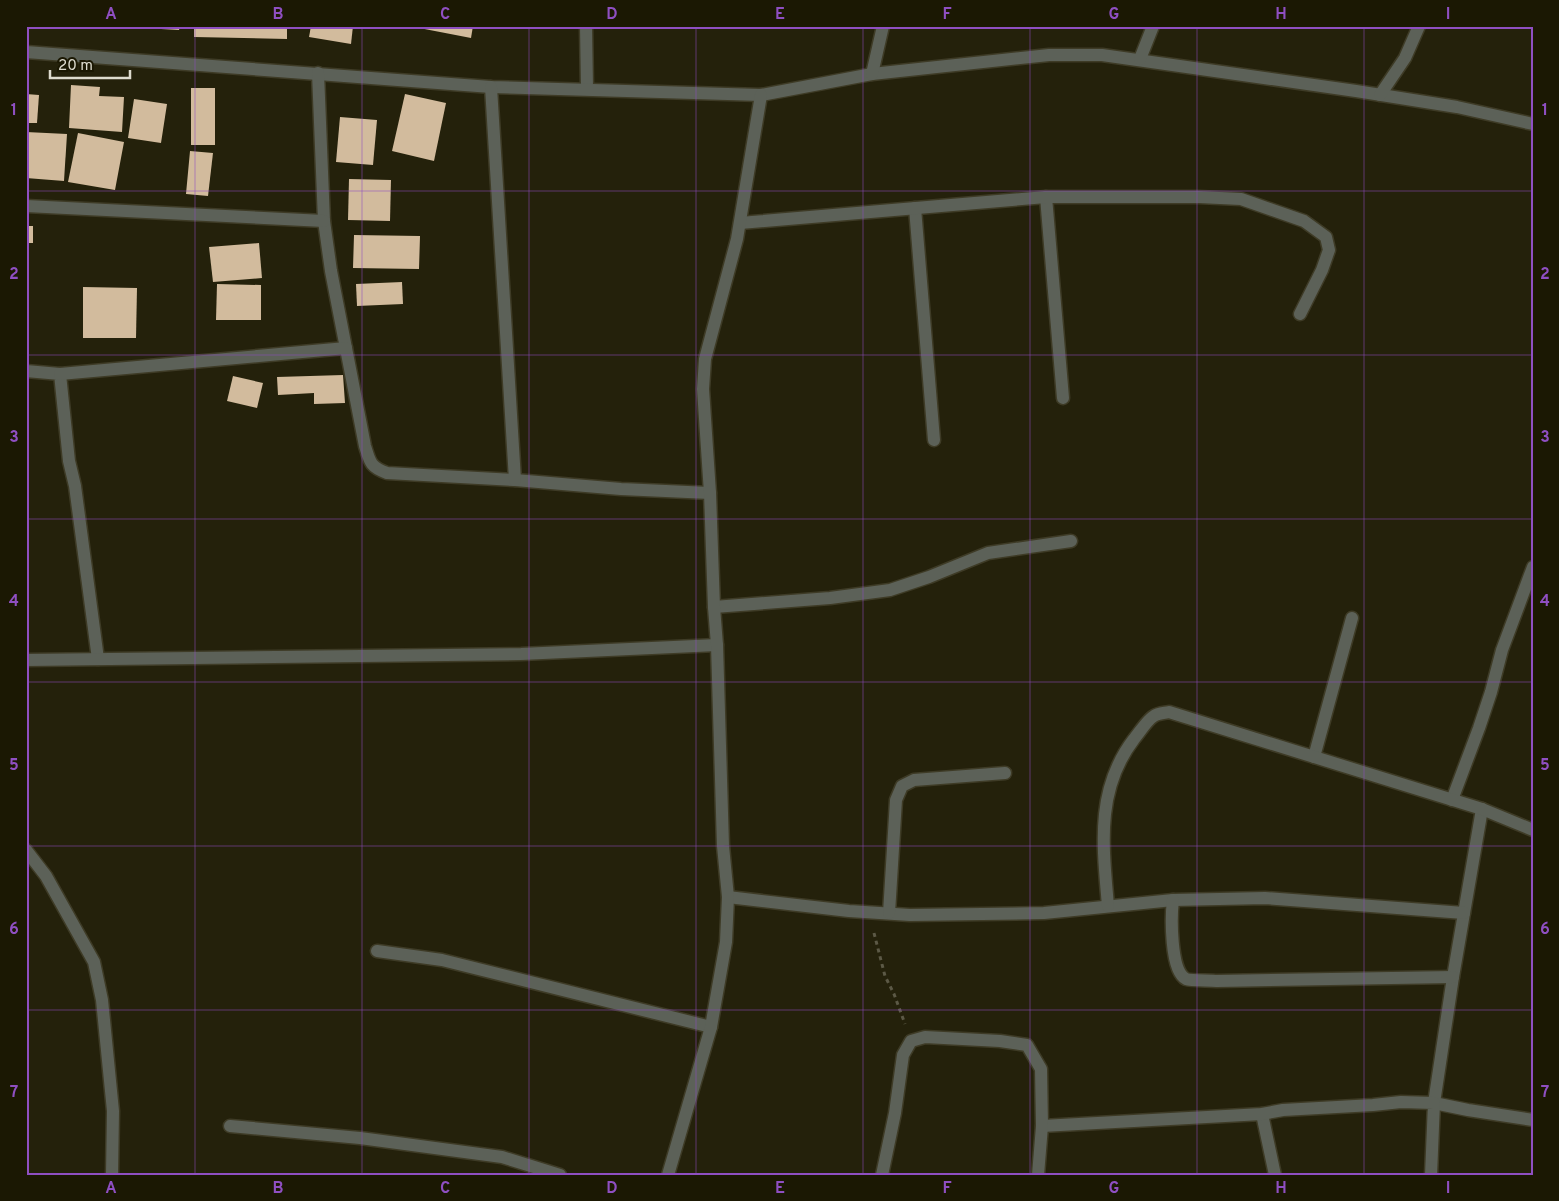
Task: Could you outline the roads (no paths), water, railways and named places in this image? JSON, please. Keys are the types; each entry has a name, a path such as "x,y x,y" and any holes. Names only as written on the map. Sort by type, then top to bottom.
{"street":[{"path":"586,26 587,88"},
{"path":"872,74 883,26"},
{"path":"1140,60 1153,26"},
{"path":"1380,95 1405,58 1419,26"},
{"path":"26,52 492,87 587,88 761,95 872,74 1049,55 1102,54 1458,107 1533,124"},
{"path":"318,73 324,221 331,270 370,464 377,470 387,473 516,480 621,489 710,493"},
{"path":"492,87 516,480"},
{"path":"668,1175 711,1027 726,942 728,897 723,846 717,645 703,389 705,359 737,239 761,95"},
{"path":"740,223 1046,197 1198,197 1241,199 1304,221 1326,237 1329,250 1322,270 1300,314"},
{"path":"1046,197 1063,398"},
{"path":"26,206 324,221"},
{"path":"915,208 934,440"},
{"path":"26,372 60,374 346,348"},
{"path":"60,374 69,460 75,486 98,659"},
{"path":"714,607 830,598 890,590 929,577 988,553 1072,541"},
{"path":"1452,800 1491,692 1502,650 1533,567"},
{"path":"1314,757 1352,618"},
{"path":"26,660 521,654 717,645"},
{"path":"1108,906 1103,845 1104,821 1109,791 1124,753 1154,716 1169,712 1482,809 1533,830"},
{"path":"889,913 896,800 902,786 914,780 1005,772"},
{"path":"1431,1175 1434,1103 1453,977 1482,809"},
{"path":"26,850 46,876 94,962 102,1000 113,1111 112,1175"},
{"path":"728,897 849,911 910,915 1044,913 1173,900 1265,898 1464,913"},
{"path":"1173,900 1171,920 1173,941 1179,972 1187,979 1218,981 1453,977"},
{"path":"378,951 442,960 711,1027"},
{"path":"882,1175 895,1113 903,1055 911,1041 925,1037 1000,1041 1027,1045 1041,1069 1042,1126 1038,1175"},
{"path":"1042,1126 1262,1114 1283,1110 1401,1102 1434,1103 1533,1120"},
{"path":"1262,1114 1275,1175"},
{"path":"230,1126 360,1138 502,1157 560,1175"}]}
